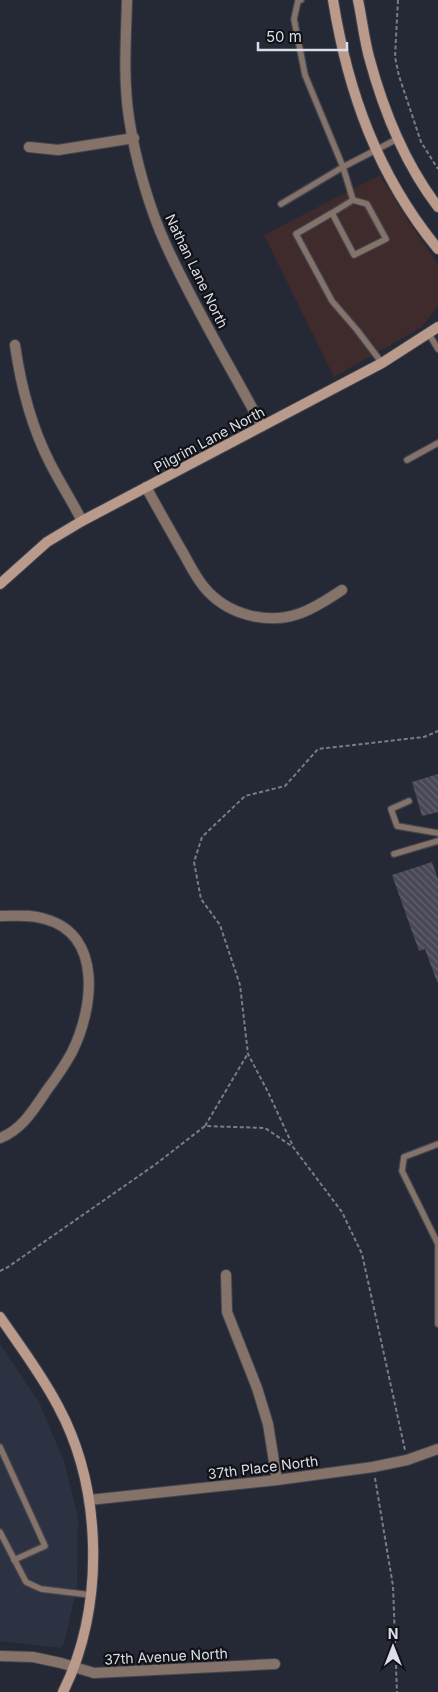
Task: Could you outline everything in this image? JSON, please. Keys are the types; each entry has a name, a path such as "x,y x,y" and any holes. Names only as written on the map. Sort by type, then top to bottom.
{"street":[{"name":"Nathan Lane North","path":"127,0 126,80 129,118 138,162 150,204 165,244 262,426"},
{"path":"333,0 340,41 359,110 376,150 401,197 425,234 438,249"},
{"path":"358,0 369,56 390,120 413,166 438,207"},
{"path":"29,148 65,149 134,138"},
{"name":"Pilgrim Lane North","path":"0,584 47,542 82,521 382,363 435,328"},
{"path":"15,346 26,405 37,435 82,521"},
{"path":"146,487 193,572 205,588 220,602 238,612 257,618 297,615 315,607 342,590"},
{"path":"0,916 30,916 46,919 60,925 73,934 88,962 89,978 87,1003 81,1028 72,1052 59,1074 20,1127 0,1138"},
{"path":"226,1275 227,1312 257,1388 265,1415 277,1480"},
{"path":"0,1318 59,1407 74,1442 89,1500 94,1554 91,1595 86,1624 63,1692"},
{"name":"37th Place North","path":"89,1500 277,1480 373,1467 407,1460 438,1449"},
{"name":"37th Avenue North","path":"0,1656 33,1657 94,1673 275,1664"}],"lane":[{"path":"299,0 294,19 305,74 343,167 353,200"},
{"path":"280,204 343,167 399,138"},
{"path":"332,213 354,255 386,239 367,204 353,200 296,234 332,301 382,363"},
{"path":"435,328 438,349"},
{"path":"408,460 438,442"},
{"path":"409,801 391,809 397,826 438,833"},
{"path":"394,854 438,841"},
{"path":"438,1144 404,1156 402,1171 438,1244 438,1324"},
{"path":"0,1447 45,1546 14,1560"},
{"path":"0,1532 26,1582 41,1589 91,1595"}],"path":[{"path":"398,0 395,57 399,76 421,142 438,169"},
{"path":"407,1460 362,1254 342,1212 293,1147 248,1054 240,985 220,925 201,899 194,862 202,837 245,796 285,786 318,749 424,737 438,731"},
{"path":"0,1271 156,1164 205,1126 248,1054"},
{"path":"205,1126 265,1128 293,1147"},
{"path":"373,1467 393,1586 397,1692"}],"shaded area":[{"path":"380,175 438,264 438,306 422,327 334,377 264,235"},
{"path":"0,1344 39,1402 64,1461 78,1517 77,1586 64,1644 60,1648 0,1641"}],"building":[{"path":"438,774 438,812 422,816 412,782"},
{"path":"432,862 438,879 438,982 425,949 419,951 392,875"}]}
